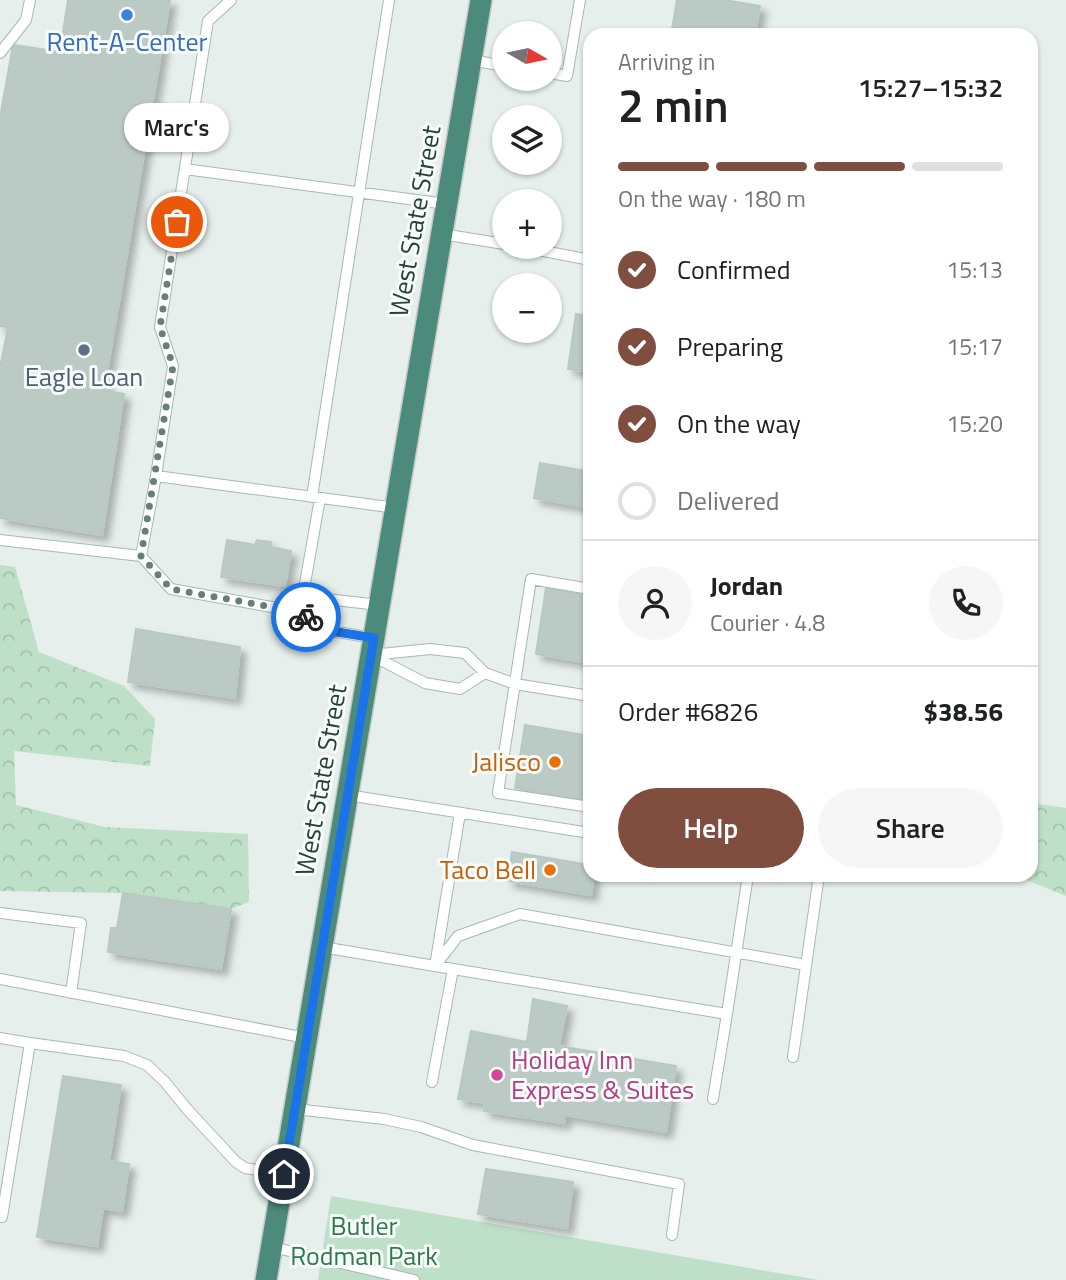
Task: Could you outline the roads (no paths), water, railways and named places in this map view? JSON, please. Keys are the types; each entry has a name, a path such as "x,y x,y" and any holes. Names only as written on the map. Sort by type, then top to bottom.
{"highway":[{"name":"West State Street","path":"266,1280 481,0"}],"lane":[{"path":"0,53 26,20 30,0"},
{"path":"141,556 173,366 160,327 208,22 232,0"},
{"path":"300,612 389,0"},
{"path":"562,75 567,76 580,0"},
{"path":"471,60 492,64"},
{"path":"185,169 446,204"},
{"path":"441,234 492,242"},
{"path":"562,255 583,259"},
{"path":"156,476 396,508"},
{"path":"0,540 141,556 171,589 300,612 319,629 372,647 425,683 460,689 485,673"},
{"path":"583,588 531,579 498,793 583,806"},
{"path":"300,612 326,599 379,605"},
{"path":"372,647 464,653 485,673 515,684 583,695"},
{"path":"347,795 583,832"},
{"path":"435,965 460,813"},
{"path":"713,1099 747,882"},
{"path":"793,1057 817,882"},
{"path":"0,913 81,923 71,993"},
{"path":"435,965 458,936 520,914 806,964"},
{"path":"322,946 727,1014"},
{"path":"432,1082 453,969"},
{"path":"0,979 306,1038"},
{"path":"0,1038 124,1056 147,1065 236,1162 245,1168 284,1174"},
{"path":"2,1217 30,1043"},
{"path":"294,1109 384,1119 421,1127 473,1145 679,1184 672,1235"},
{"path":"271,1247 414,1280"}],"place":[{"name":"Rent-A-Center","path":"127,15"},
{"name":"Marc's","path":"177,222"},
{"name":"Eagle Loan","path":"84,350"},
{"name":"Jalisco","path":"555,762"},
{"name":"Taco Bell","path":"550,870"},
{"name":"Holiday Inn Express & Suites","path":"497,1075"}],"park label":[{"name":"Butler Rodman Park","path":"364,1241"}]}
